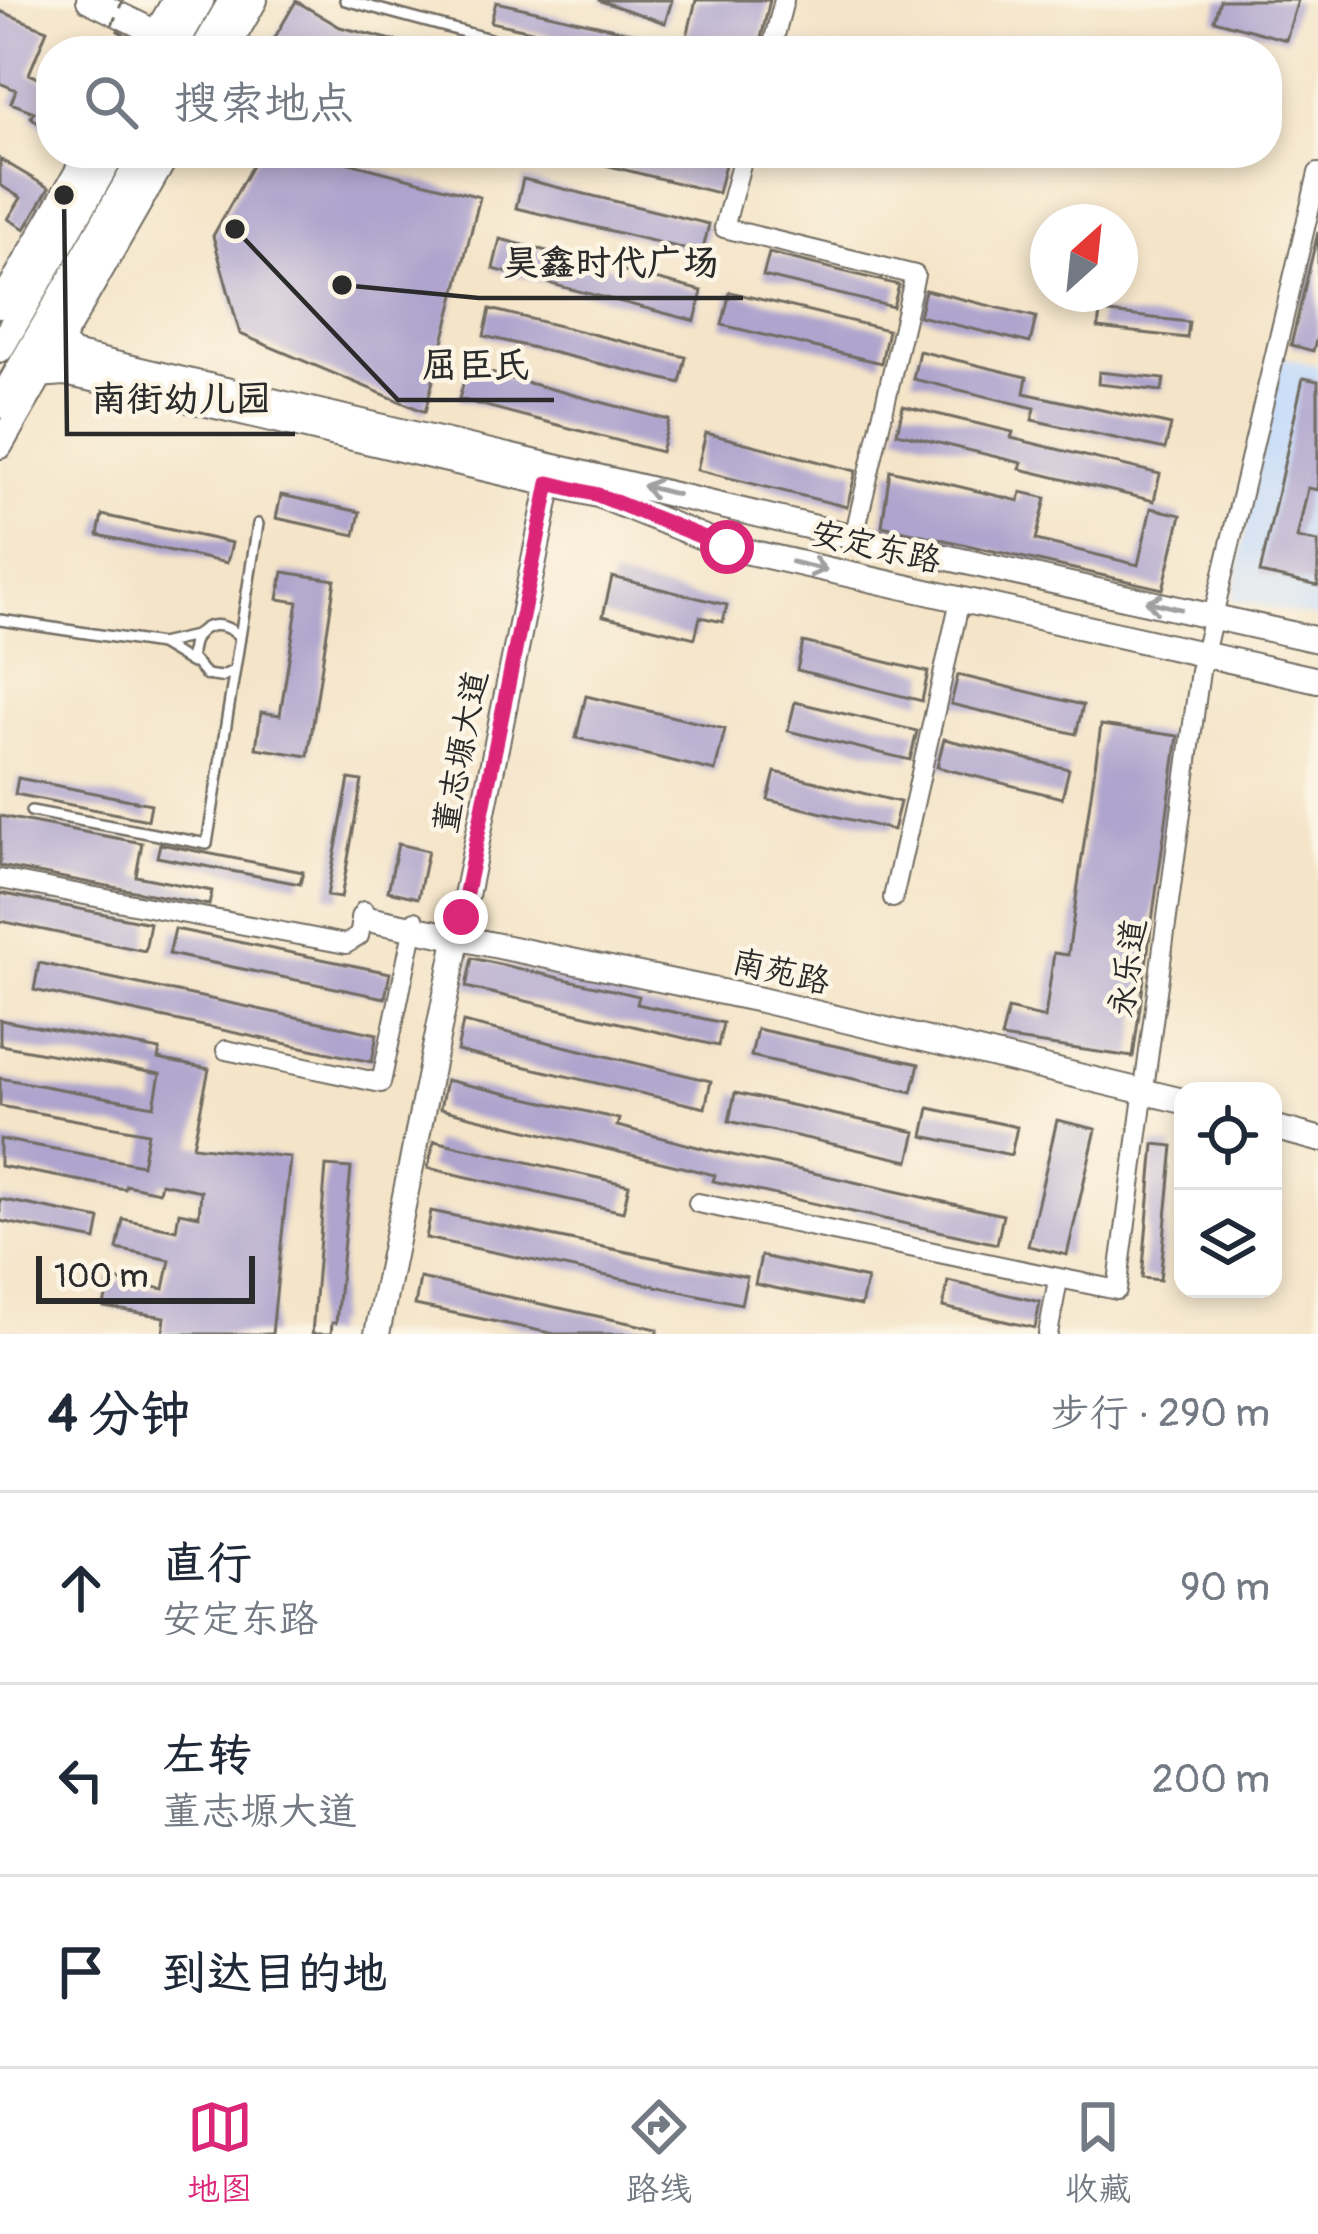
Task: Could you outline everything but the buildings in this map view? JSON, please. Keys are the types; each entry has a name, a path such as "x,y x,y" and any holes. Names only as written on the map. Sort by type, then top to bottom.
{"main road":[{"path":"181,36 200,0"},
{"path":"184,36 233,0"},
{"path":"187,36 255,0"},
{"path":"109,2 172,36"},
{"path":"109,2 130,36"},
{"path":"2,297 79,168"},
{"path":"0,348 103,168"},
{"path":"4,397 136,168"},
{"path":"0,446 159,168"},
{"path":"60,300 56,326 60,341"},
{"name":"安定东路","path":"60,341 72,353 555,475 727,547 1318,680"},
{"name":"安定东路","path":"41,374 64,373 1217,607 1318,640"},
{"path":"4,397 41,374"},
{"name":"董志塬大道","path":"381,1334 555,475"},
{"name":"南苑路","path":"363,914 1174,1096"},
{"path":"1282,1126 1318,1136"}],"street":[{"path":"775,36 784,0"},
{"path":"740,168 724,228 915,274 854,537"},
{"name":"永乐道","path":"1058,1280 1118,1290 1204,654 1318,173"},
{"path":"893,898 960,600"},
{"path":"0,879 346,944 359,936 363,914"},
{"path":"226,1050 380,1083 414,924"},
{"path":"698,1203 1058,1280 1048,1334"}],"lane":[{"path":"345,0 479,36"},
{"path":"32,811 207,844 258,524"},
{"path":"0,620 160,644 195,636"},
{"path":"194,665 190,650 195,636 206,626 221,624 240,637"},
{"path":"160,644 213,677 235,671"}],"path":[{"path":"109,2 111,27 158,36"}],"shaded area":[{"path":"1280,356 1318,366 1318,618 1232,600"}],"place":[{"name":"南街幼儿园","path":"64,195"},
{"name":"屈臣氏","path":"235,229"},
{"name":"昊鑫时代广场","path":"342,285"}],"route":[{"path":"461,917 549,483 598,495 727,547"}]}
